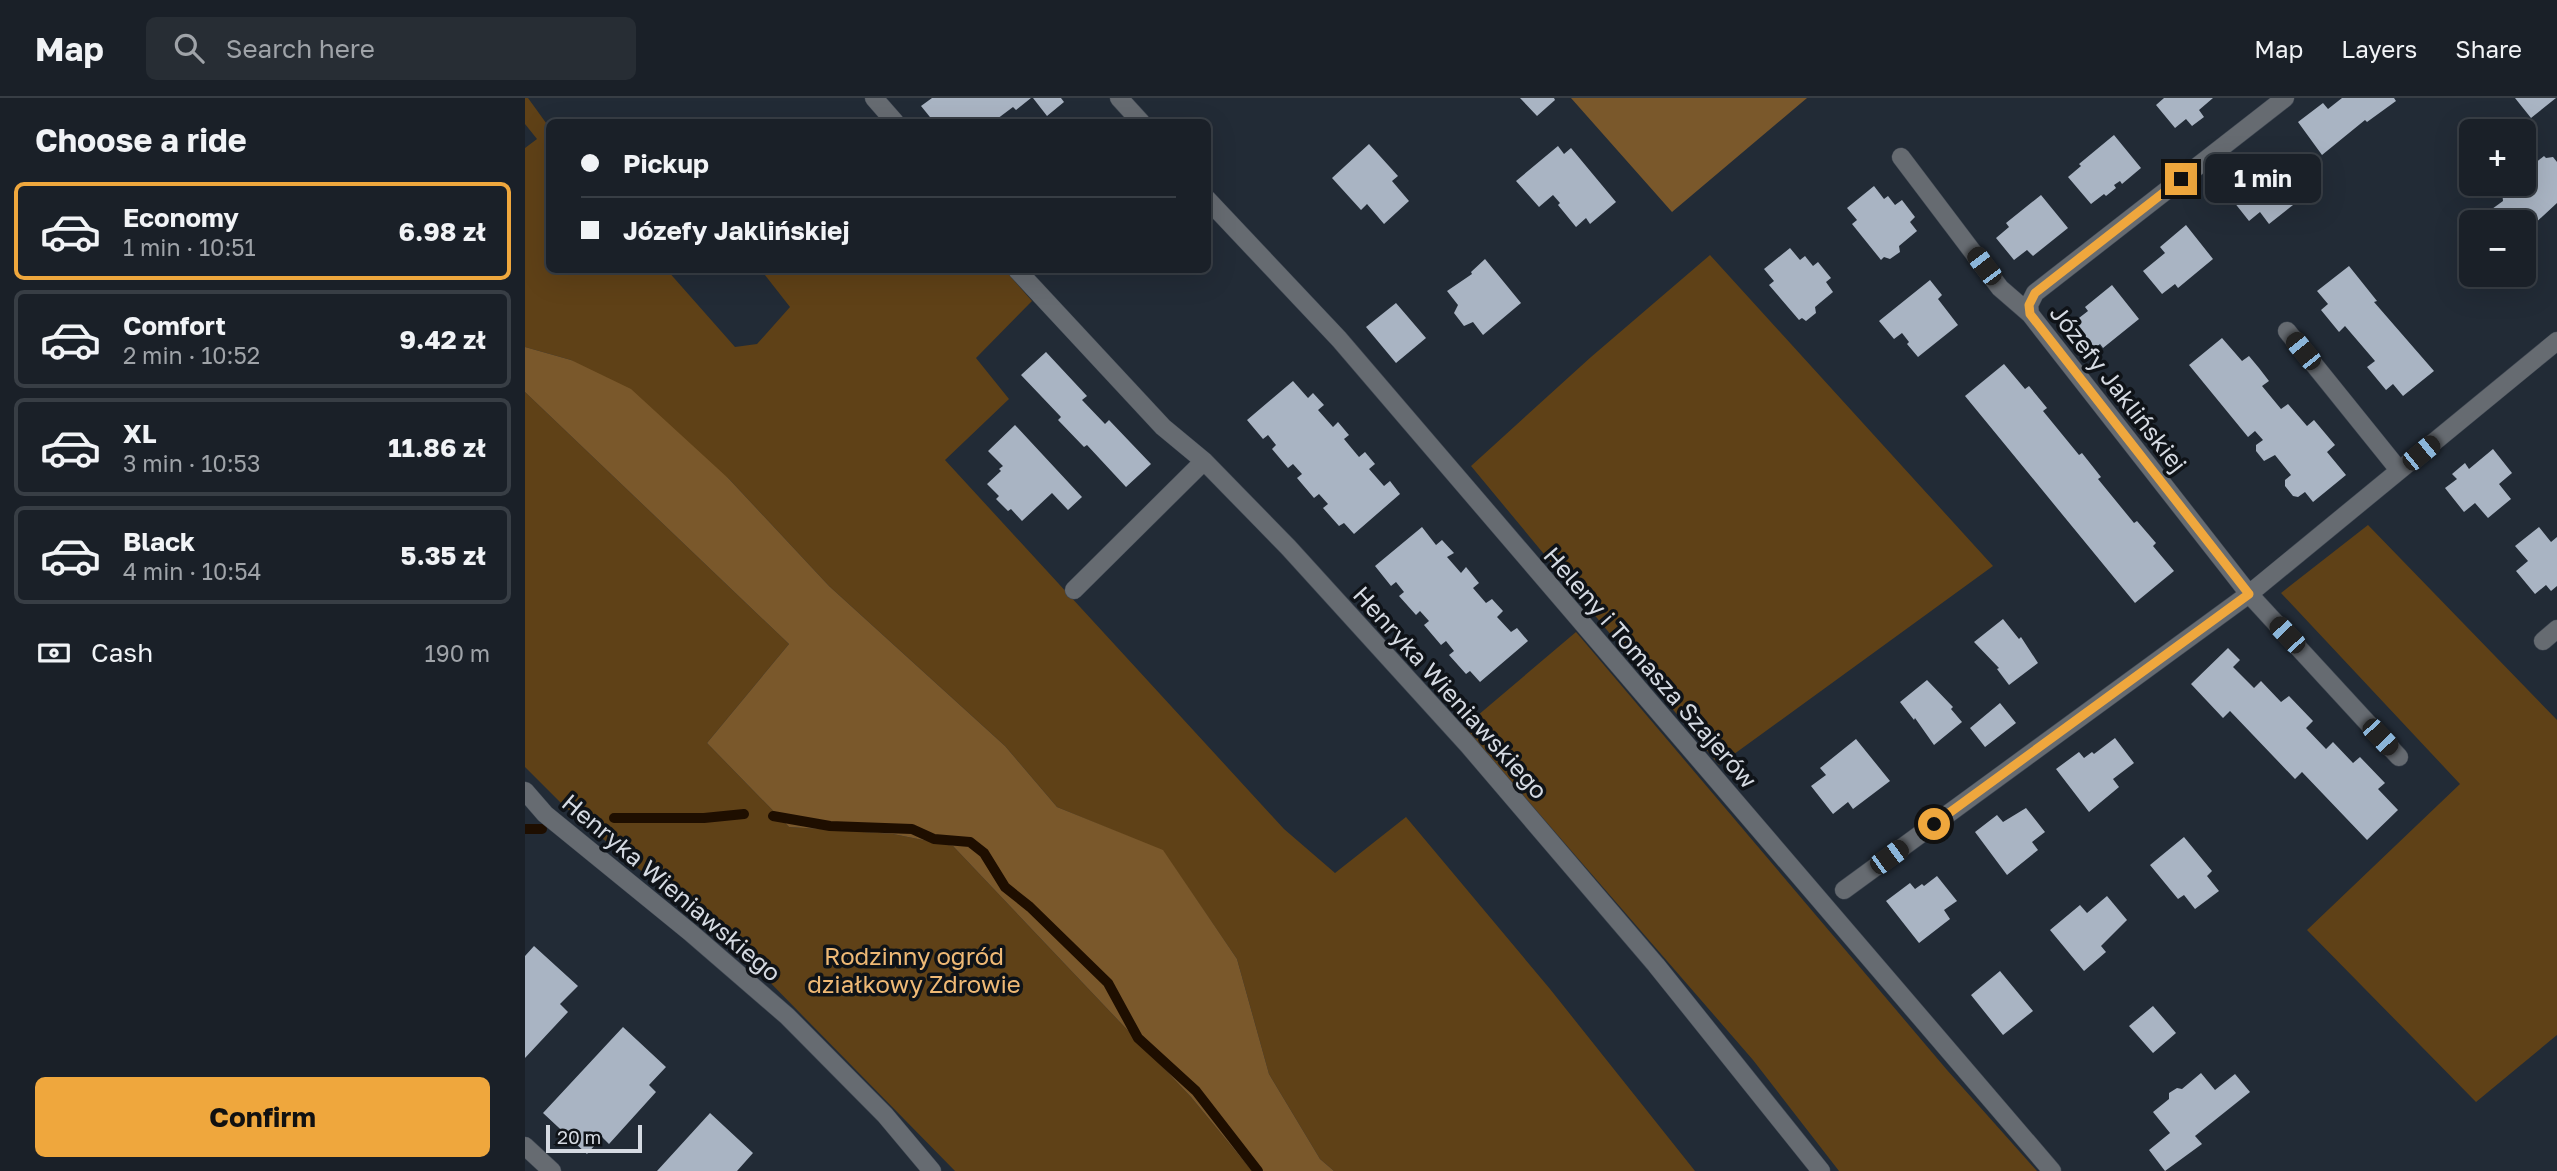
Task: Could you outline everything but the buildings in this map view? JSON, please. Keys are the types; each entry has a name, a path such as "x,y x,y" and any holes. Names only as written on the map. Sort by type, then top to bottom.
{"street":[{"path":"874,98 892,119"},
{"path":"1119,98 1138,119"},
{"name":"Józefy Jaklińskiej","path":"2285,98 2035,293 2029,305 2030,314 2249,594 2399,757"},
{"path":"1901,157 2000,288 2030,314"},
{"name":"Heleny i Tomasza Szajerów","path":"1211,203 1339,340 2052,1171"},
{"name":"Henryka Wieniawskiego","path":"1020,273 1154,418 1204,461 1289,547 1468,745 1656,965 1821,1171"},
{"path":"2287,331 2399,470"},
{"path":"1845,890 2249,594 2557,341"},
{"path":"1074,590 1204,461"},
{"path":"2543,641 2557,629"},
{"name":"Henryka Wieniawskiego","path":"525,792 558,825 682,925 786,1016 885,1115 932,1171"},
{"path":"525,1146 552,1171"}],"green space":[{"path":"525,98 528,98 546,123 546,273 670,273 735,347 757,344 790,307 763,273 1008,273 1032,301 976,358 1009,399 945,460 1284,829 1335,873 1406,817 1550,989 1695,1171 1334,1171 1320,1159 1269,1074 1237,959 1163,851 1057,807 1005,746 829,586 729,479 571,360 525,347 525,148 537,139 525,124"},
{"path":"1710,255 1993,566 1719,765 1471,466 1591,357"},
{"name":"Rodzinny ogród działkowy Zdrowie","path":"525,392 789,644 707,743 789,827 893,834 953,846 1191,1097 1252,1171 955,1171 751,963 565,807 525,767"},
{"path":"2368,525 2557,720 2557,1035 2476,1102 2307,930 2460,784 2281,593"},
{"path":"1576,632 1947,1070 2037,1171 1839,1171 1753,1060 1464,727"}],"shaded area":[{"path":"1571,98 1807,98 1672,212"},
{"path":"525,347 571,360 631,389 729,479 829,586 1005,746 1057,807 1163,850 1237,959 1269,1074 1320,1159 1334,1171 1252,1171 1191,1097 953,846 893,834 789,827 707,743 789,644 525,392"}],"waterway":[{"path":"614,818 704,818 744,814"},
{"path":"773,816 830,826 912,829 934,839 970,842 984,853 1005,887 1030,907 1108,983 1138,1038 1196,1091 1258,1171"},
{"path":"525,829 542,829"}],"route":[{"path":"1934,824 2249,594 2030,314 2029,305 2035,293 2181,179"}]}
